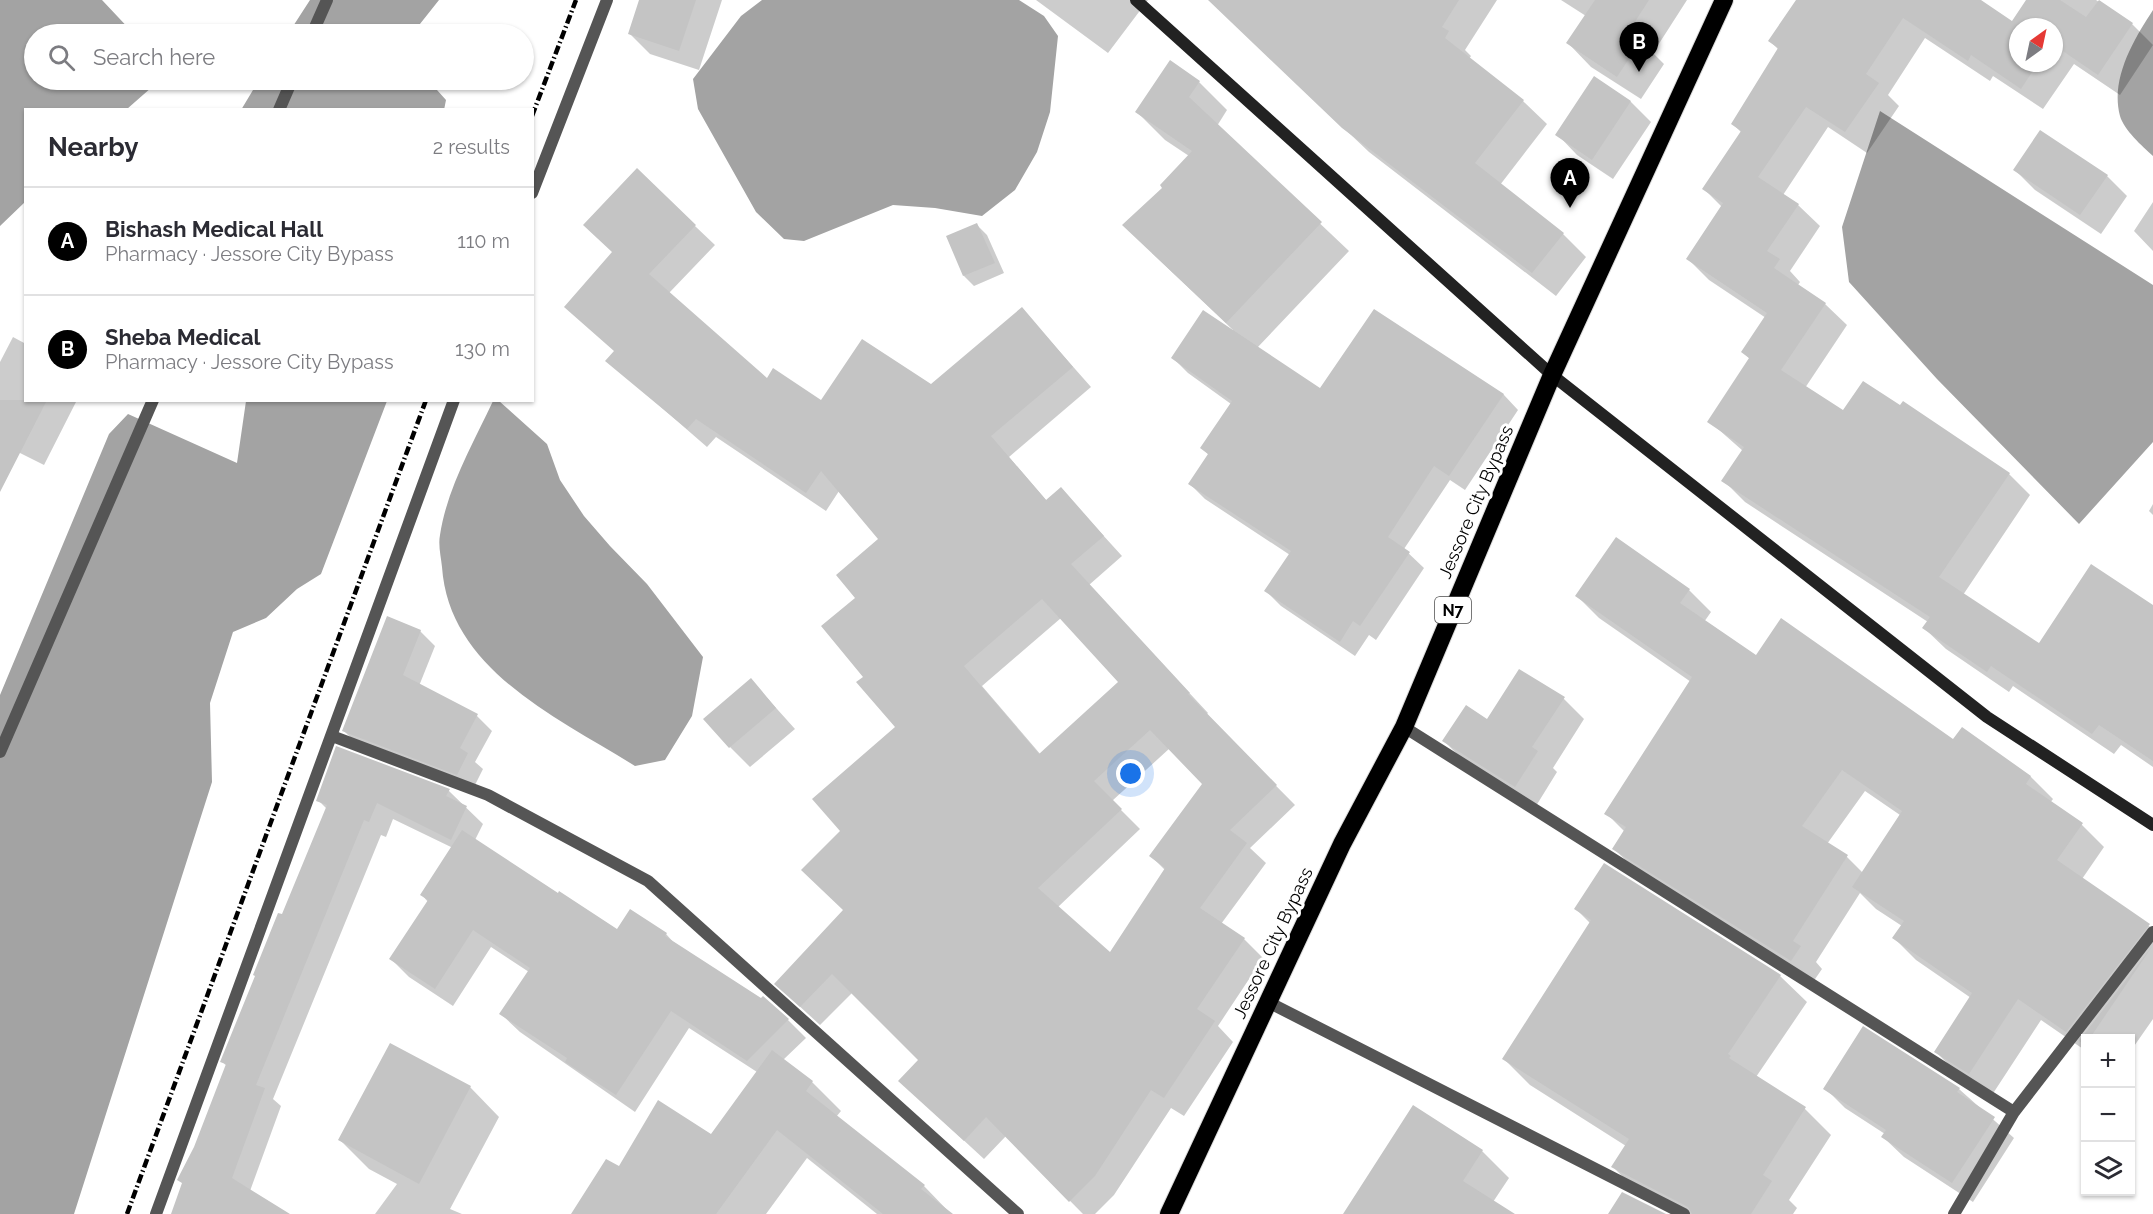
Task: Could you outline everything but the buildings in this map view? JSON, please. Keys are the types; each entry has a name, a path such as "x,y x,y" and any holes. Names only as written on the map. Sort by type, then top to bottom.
{"highway":[{"name":"Jessore City Bypass","path":"1169,1214 1342,844 1404,727 1552,375 1724,0"}],"street":[{"path":"316,24 327,0"},
{"path":"534,188 607,0"},
{"path":"1136,0 1552,375 1987,717 2153,825"},
{"path":"280,108 288,90"},
{"path":"0,752 152,402"},
{"path":"156,1214 453,402"},
{"path":"1404,727 2014,1112"},
{"path":"332,736 488,795 648,881 1018,1214"},
{"path":"1954,1214 2014,1112 2153,932"},
{"path":"1268,1002 1684,1214"}],"shaded area":[{"path":"0,0 102,0 125,24 24,24 24,90 149,90 128,108 24,108 24,203 0,226"},
{"path":"310,0 439,0 420,24 294,24"},
{"path":"762,0 1019,0 1044,16 1058,36 1050,112 1037,152 1015,190 982,216 935,208 893,205 804,241 784,239 756,212 698,109 693,79 741,16"},
{"path":"2153,10 2153,156 2125,127 2120,116 2118,88 2126,60"},
{"path":"253,90 437,90 446,100 444,108 242,108"},
{"path":"1880,111 2153,285 2153,442 2079,524 1937,379 1849,282 1842,227"},
{"path":"246,402 387,402 321,574 297,589 266,618 233,632 210,703 212,782 74,1214 0,1214 0,695 109,434 128,414 237,463"},
{"path":"493,402 500,402 547,444 560,480 584,516 647,584 703,657 692,716 665,760 635,766 573,729 512,687 486,663 464,635 449,603 439,539 448,500"}],"railway":[{"path":"534,111 576,0"},
{"path":"127,1214 425,402"}],"place":[{"name":"Sheba Medical","path":"1639,72"},
{"name":"Bishash Medical Hall","path":"1570,208"}]}
